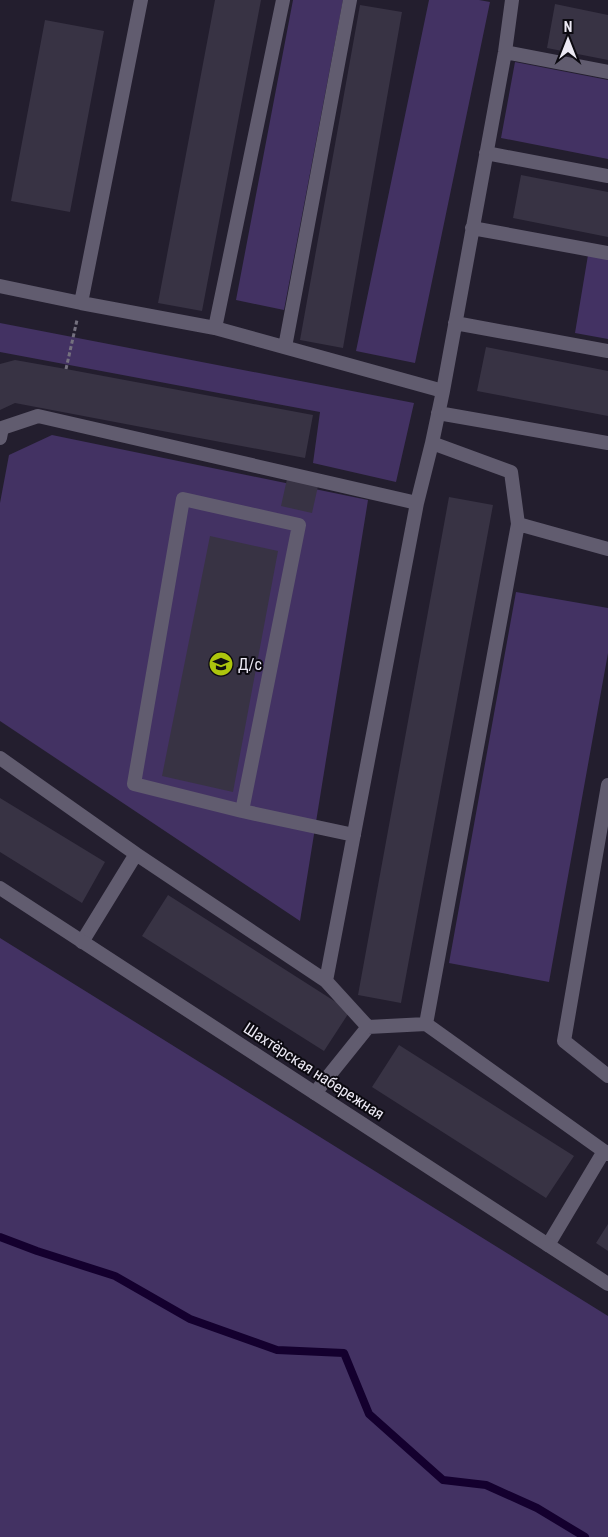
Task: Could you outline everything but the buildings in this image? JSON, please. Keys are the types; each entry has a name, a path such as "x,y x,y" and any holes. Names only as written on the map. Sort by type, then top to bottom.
{"street":[{"path":"80,303 141,0"},
{"path":"215,328 282,0"},
{"path":"285,347 350,0"},
{"path":"326,981 417,503 443,391 505,52 512,0"},
{"path":"505,52 608,72"},
{"path":"486,153 608,176"},
{"path":"472,228 608,253"},
{"path":"0,286 215,328 443,391"},
{"path":"455,323 608,351"},
{"path":"438,413 608,444"},
{"path":"0,438 2,428 38,416 417,503"},
{"path":"426,1024 518,524 511,472 432,443"},
{"path":"242,811 299,525 183,499 134,784 242,811 354,835"},
{"path":"518,524 608,549"},
{"path":"0,758 136,854 326,981 368,1027"},
{"path":"608,785 564,1041 608,1076"},
{"path":"82,942 136,854"},
{"name":"Шахтёрская набережная","path":"0,888 608,1284"},
{"path":"315,1093 368,1027 426,1024 606,1152 548,1245"}],"path":[{"path":"66,369 80,303"}],"shaded area":[{"path":"293,0 343,0 284,310 236,300"},
{"path":"429,0 479,0 490,2 415,363 356,351"},
{"path":"515,62 608,80 608,159 501,138"},
{"path":"588,255 608,258 608,339 575,333"},
{"path":"0,323 414,403 396,482 313,463 320,412 0,352"},
{"path":"52,435 368,500 300,921 0,721 0,503 9,455"},
{"path":"516,592 608,608 608,653 549,982 449,963"},
{"path":"0,938 608,1316 608,1537 0,1537"}],"waterway":[{"path":"0,1237 115,1276 190,1319 277,1350 344,1353 369,1414 443,1480 486,1485 537,1508 585,1537"}],"place":[{"name":"Д/с","path":"221,664"}]}
